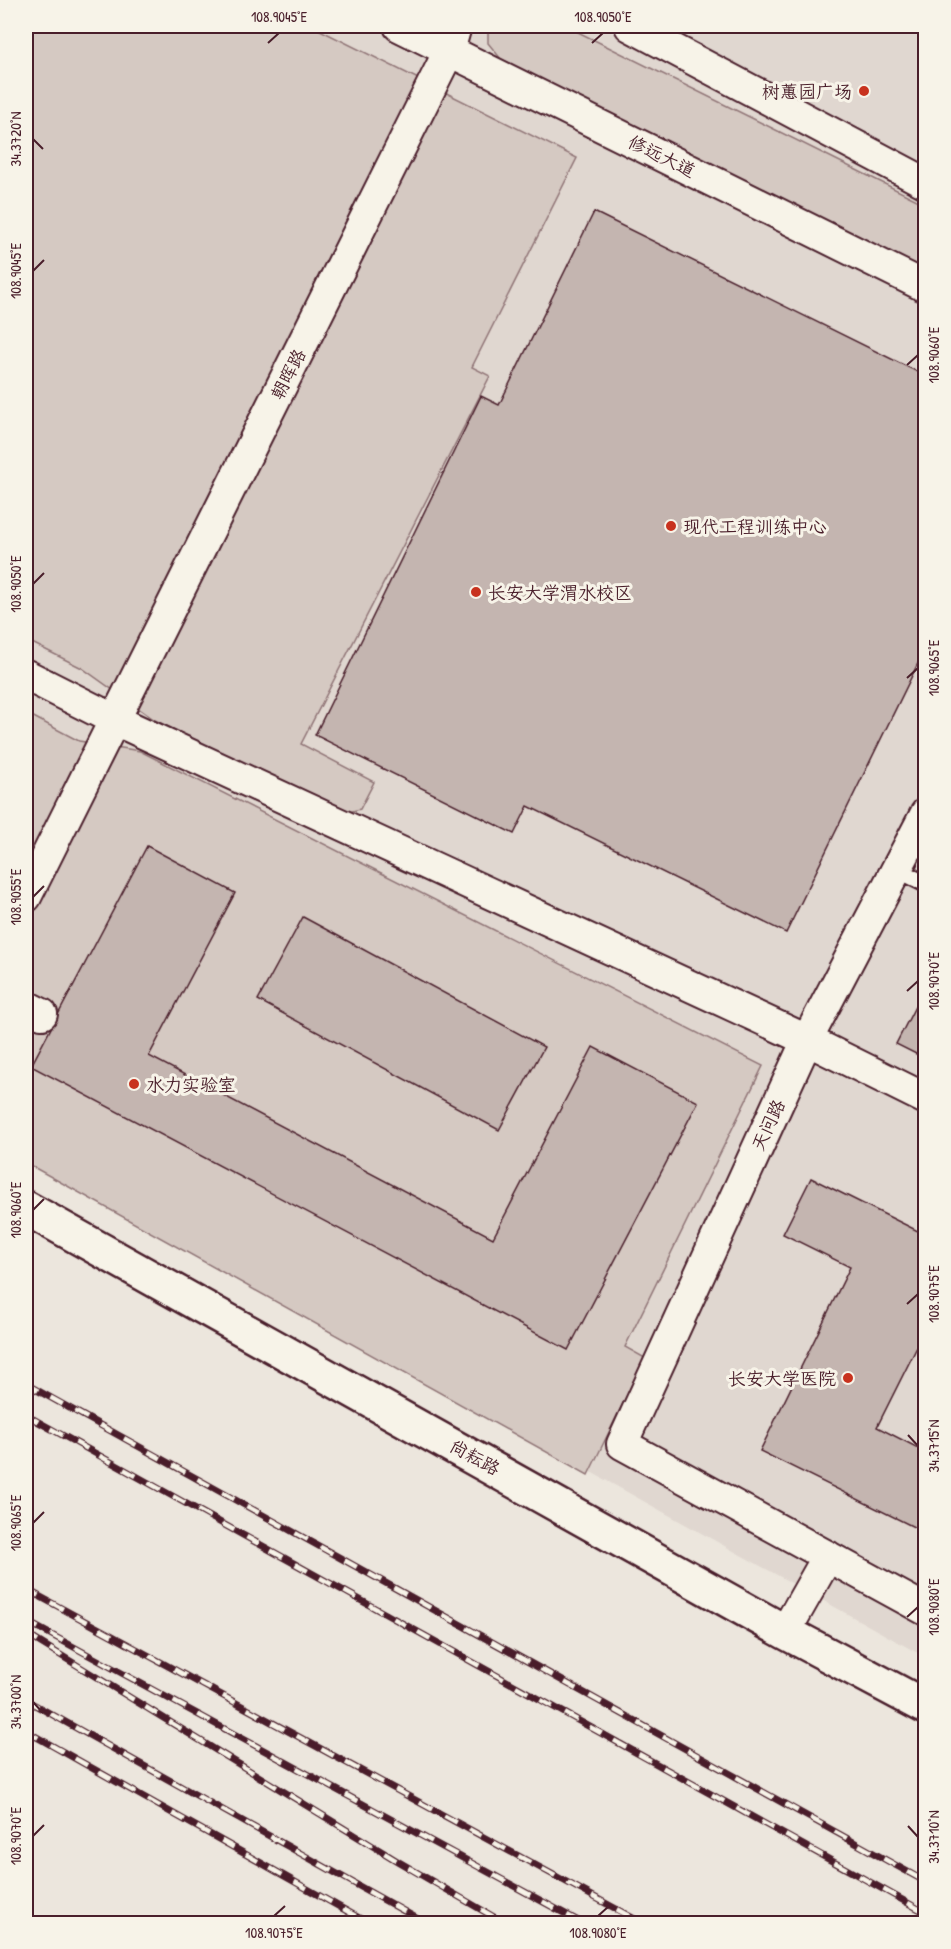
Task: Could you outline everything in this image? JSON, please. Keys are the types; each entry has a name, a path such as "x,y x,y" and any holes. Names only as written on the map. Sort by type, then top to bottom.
{"street":[{"name":"修远大道","path":"399,26 453,38 926,287"},
{"path":"630,26 926,183"},
{"name":"朝晖路","path":"26,897 453,38"},
{"path":"26,675 115,720 807,1040 926,1099"},
{"name":"天问路","path":"828,1556 622,1444 807,1040 926,813"},
{"name":"尚耘路","path":"26,1208 785,1632 926,1707"},
{"path":"785,1632 828,1556 926,1610"}],"lane":[{"path":"896,869 926,884"}],"shaded area":[{"name":"长安大学渭水校区","path":"26,26 925,26 925,1657 26,1159"},
{"path":"26,26 312,26 577,158 472,367 490,376 301,744 374,782 360,809 341,814 155,720 82,668 26,640"},
{"path":"488,26 566,26 925,204 925,270 501,59 488,43"},
{"path":"26,713 79,741 140,751 763,1066 625,1347 645,1358 588,1475 26,1163"}],"building":[{"name":"现代工程训练中心","path":"594,212 926,376 926,647 786,933 528,806 514,834 315,735 481,396 499,405"},
{"name":"水力实验室","path":"147,846 235,893 149,1056 493,1238 593,1047 698,1102 568,1350 31,1066"},
{"path":"303,917 544,1047 499,1130 258,1000"},
{"path":"926,985 926,1059 896,1044"},
{"name":"长安大学医院","path":"811,1178 926,1235 926,1329 877,1427 926,1452 926,1533 760,1451 850,1267 783,1234"}],"railway":[{"path":"26,1384 926,1882"},
{"path":"26,1415 926,1913"},
{"path":"26,1589 644,1924"},
{"path":"26,1621 584,1924"},
{"path":"26,1634 399,1862 506,1924"},
{"path":"26,1700 427,1924"},
{"path":"26,1731 370,1924"}],"place":[{"name":"树蕙园广场","path":"864,91"},
{"name":"现代工程训练中心","path":"671,526"},
{"name":"长安大学渭水校区","path":"476,592"},
{"name":"水力实验室","path":"134,1084"},
{"name":"长安大学医院","path":"848,1378"}]}
